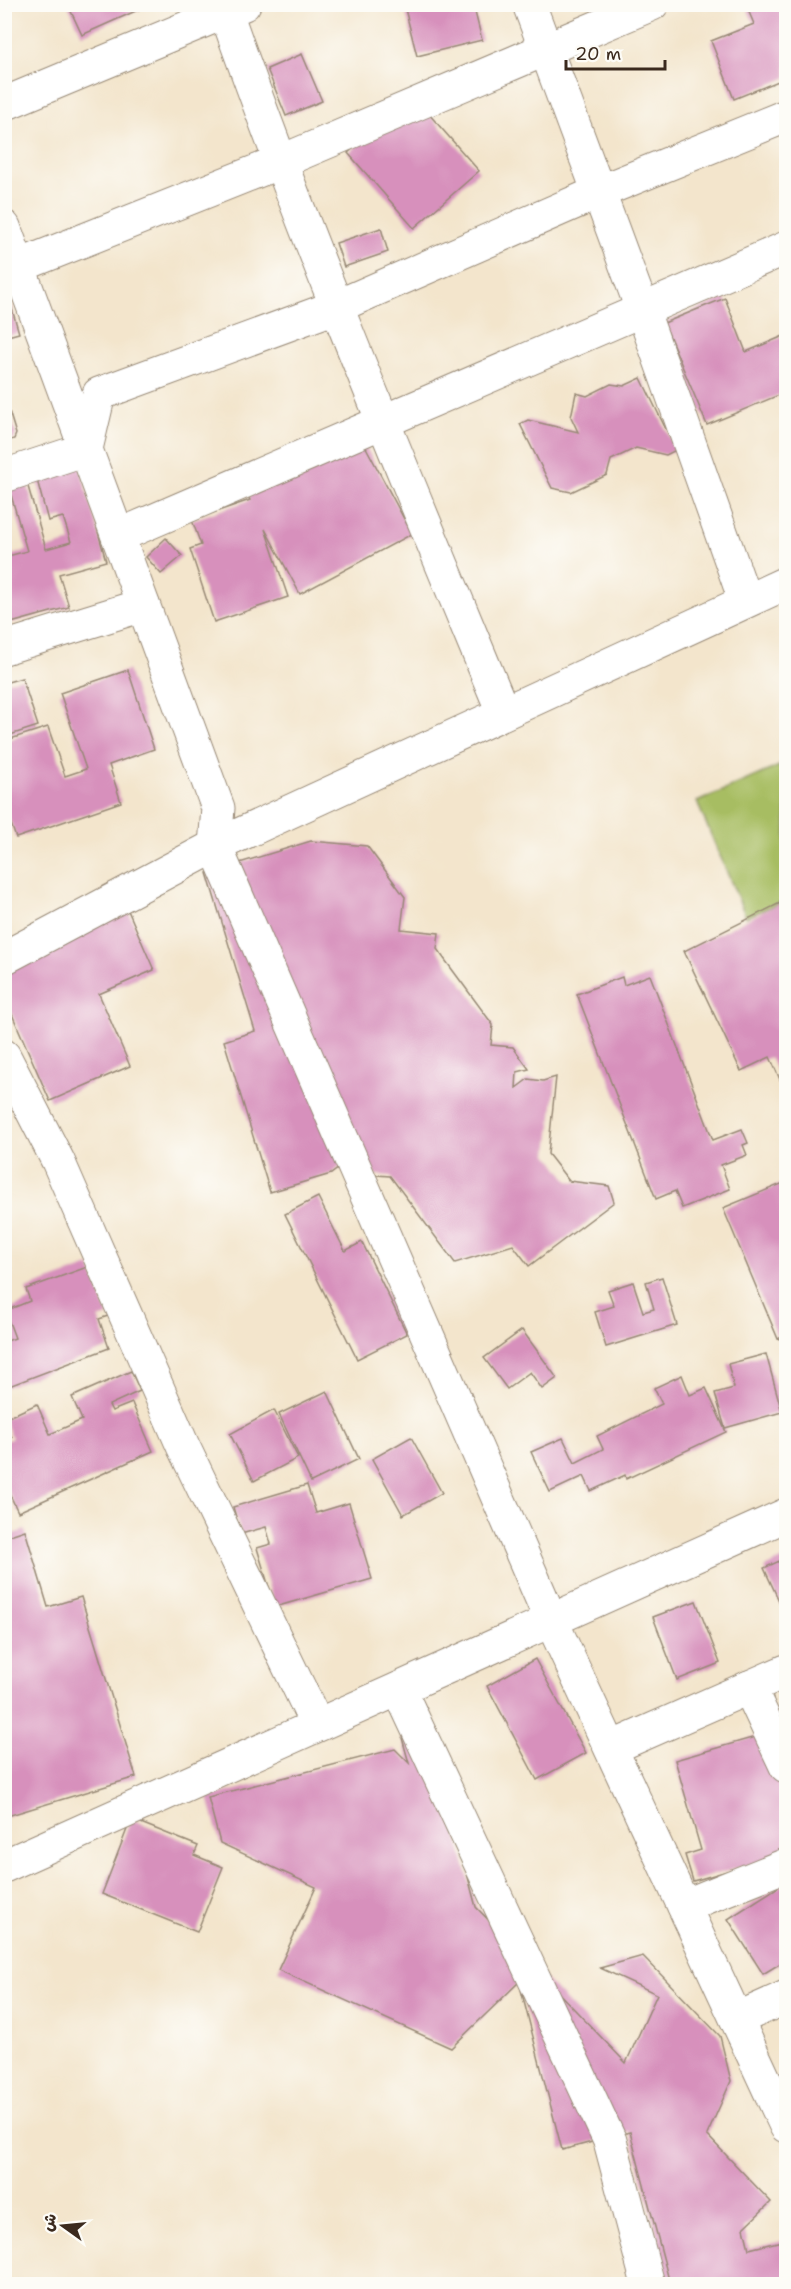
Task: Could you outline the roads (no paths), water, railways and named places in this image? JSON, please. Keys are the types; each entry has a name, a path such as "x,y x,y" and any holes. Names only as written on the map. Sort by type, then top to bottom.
{"street":[{"path":"529,4 642,309 745,600"},
{"path":"12,269 280,162 652,4"},
{"path":"4,104 231,7 280,162 383,423 503,712"},
{"path":"86,449 99,394 338,306 598,192 786,116"},
{"path":"4,228 12,269 86,449 218,808 215,846 551,1620 786,2126"},
{"path":"118,536 786,248"},
{"path":"4,476 86,449"},
{"path":"4,958 215,846 786,583"},
{"path":"4,648 143,605"},
{"path":"4,1056 58,1161 183,1446 317,1725"},
{"path":"4,1866 786,1515"},
{"path":"611,1748 786,1671"},
{"path":"749,1687 786,1766"},
{"path":"399,1689 610,2141 648,2284"},
{"path":"684,1906 786,1865"},
{"path":"737,2019 786,1997"}]}
